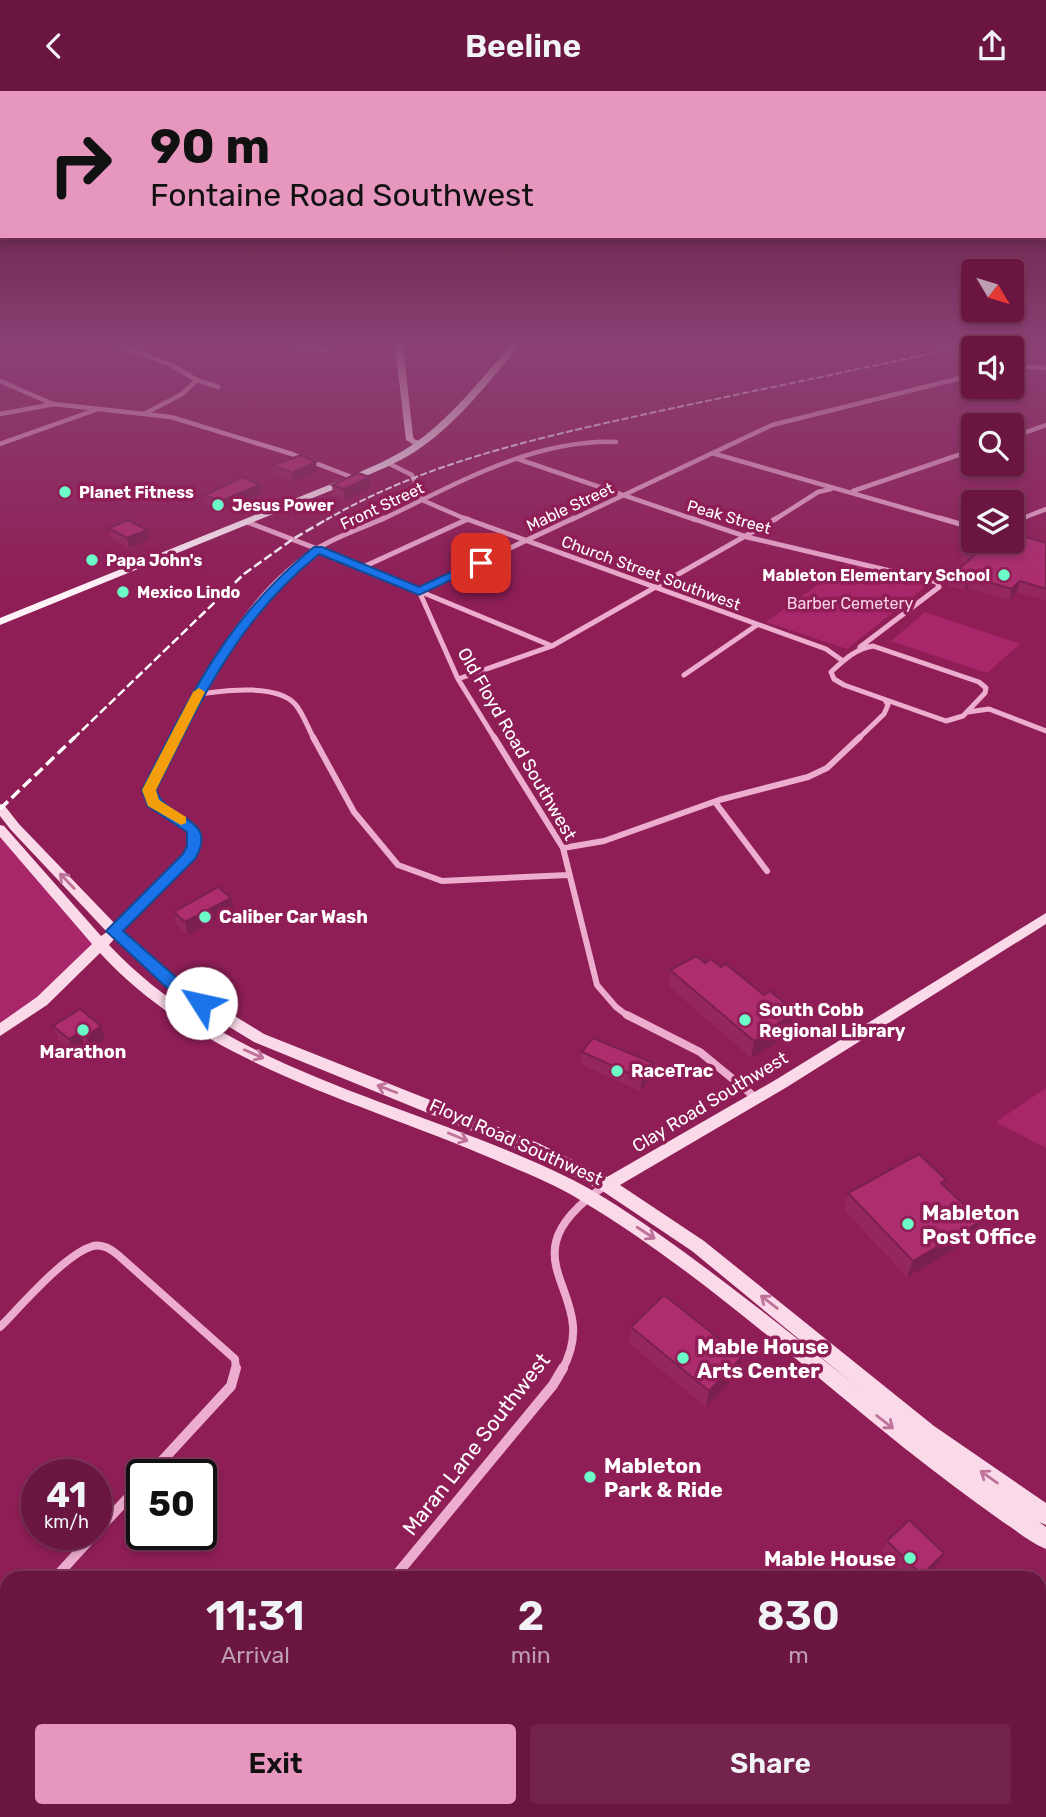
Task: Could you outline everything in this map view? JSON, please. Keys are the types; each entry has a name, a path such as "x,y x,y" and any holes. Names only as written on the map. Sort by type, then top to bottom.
{"main road":[{"path":"408,427 410,440 419,444"},
{"path":"0,622 355,478 388,463 419,444 440,427"},
{"name":"Floyd Road Southwest","path":"0,808 7,831 101,943 141,983 170,1007 236,1045 495,1152 589,1196 659,1241 930,1458 1046,1539"},
{"name":"Floyd Road Southwest","path":"7,831 184,992 259,1038 532,1148 607,1185 698,1247 928,1432 1046,1515"},
{"name":"Clay Road Southwest","path":"607,1185 756,1098 891,1013 949,981 1046,918"},
{"path":"0,1031 43,1001 114,931"}],"street":[{"path":"0,444 50,427"},
{"path":"209,427 355,478"},
{"name":"Mable Street","path":"419,591 769,427"},
{"path":"1024,433 1042,427"},
{"name":"Front Street","path":"114,931 190,856 195,835 192,830 153,803 149,790 198,694 243,623 284,577 318,549 500,464 569,446 605,440 616,442"},
{"path":"712,453 961,524"},
{"path":"852,491 961,454"},
{"name":"Peak Street","path":"518,459 747,537 937,582 939,587 879,632"},
{"path":"388,463 412,475 422,501"},
{"path":"458,679 552,646 747,537 818,492 831,489"},
{"name":"Church Street Southwest","path":"422,501 525,543 825,649 843,661"},
{"path":"1024,517 1046,509"},
{"path":"363,567 468,519"},
{"path":"247,522 552,646"},
{"name":"Old Floyd Road Southwest","path":"419,591 458,679 563,848 597,985 607,1000 629,1019 707,1057 756,1098"},
{"path":"684,675 757,625"},
{"path":"860,647 873,646 890,650 979,682 986,688 981,697 956,721 946,721 834,679 831,672 843,661 860,647 879,632"},
{"path":"879,632 881,645 890,650"},
{"path":"825,649 853,653"},
{"path":"198,694 254,691 281,697 295,704 354,812 398,865 442,881 568,875"},
{"path":"981,697 989,709"},
{"path":"563,848 625,834 715,802 808,778 827,768 884,714 888,705 885,700"},
{"path":"884,714 898,709 909,709"},
{"path":"968,712 989,709 1046,731"},
{"path":"715,802 767,871"},
{"name":"Maran Lane Southwest","path":"400,1571 553,1385 567,1361 574,1342 573,1320 555,1270 553,1249 564,1218 573,1207 607,1185"},
{"path":"0,1327 84,1250 96,1245 109,1248 235,1359 236,1368 231,1386 164,1459"},
{"path":"112,1515 126,1500"},
{"path":"61,1571 80,1550"}],"green space":[{"name":"Barber Cemetery","path":"848,563 929,584 847,649 766,622"},
{"path":"925,612 1020,644 987,673 891,641"},
{"path":"0,837 101,941 76,970 0,1025"},
{"path":"1046,1088 1046,1148 996,1122"}],"building":[{"path":"301,455 316,462 292,473 273,465"},
{"path":"358,473 370,477 344,489 332,485"},
{"path":"243,477 260,485 220,501 205,495"},
{"path":"128,520 147,530 127,538 109,528"},
{"name":"Mableton Elementary School","path":"1024,537 1046,543 1046,589 1020,581 1012,589 971,577 968,579 952,575 976,554 973,553 1024,553"},
{"path":"218,887 231,898 185,922 174,912"},
{"path":"696,956 705,963 711,959 721,967 726,964 764,995 770,991 796,1012 778,1023 781,1025 754,1041 670,970"},
{"path":"80,1009 101,1026 86,1036 80,1032 69,1039 53,1026"},
{"path":"593,1038 653,1063 642,1079 582,1052"},
{"name":"Mableton Post Office","path":"919,1154 946,1180 941,1183 981,1221 913,1261 848,1193"},
{"name":"Mable House Arts Center","path":"664,1295 742,1357 709,1391 631,1327"},
{"path":"909,1520 944,1553 926,1571 918,1571 887,1541"}],"railway":[{"path":"326,520 366,499 449,465 536,439 591,427"},
{"path":"73,739 244,574 293,539 329,518"},
{"path":"0,809 75,737"}],"slow traffic":[{"path":"181,820 153,803 149,790 199,692"}],"place":[{"name":"Planet Fitness","path":"65,492"},
{"name":"Jesus Power","path":"218,505"},
{"name":"Papa John's","path":"92,560"},
{"name":"Mableton Elementary School","path":"1004,575"},
{"name":"Mexico Lindo","path":"123,592"},
{"name":"Caliber Car Wash","path":"205,917"},
{"name":"South Cobb Regional Library","path":"745,1020"},
{"name":"Marathon","path":"83,1030"},
{"name":"RaceTrac","path":"617,1071"},
{"name":"Mableton Post Office","path":"908,1224"},
{"name":"Mable House Arts Center","path":"683,1358"},
{"name":"Mableton Park & Ride","path":"590,1477"},
{"name":"Mable House","path":"910,1558"}],"route":[{"path":"201,1003 172,983 114,931 190,856 195,835 192,830 153,803 149,790 198,694 243,623 284,577 318,549 419,591 481,563"}]}
